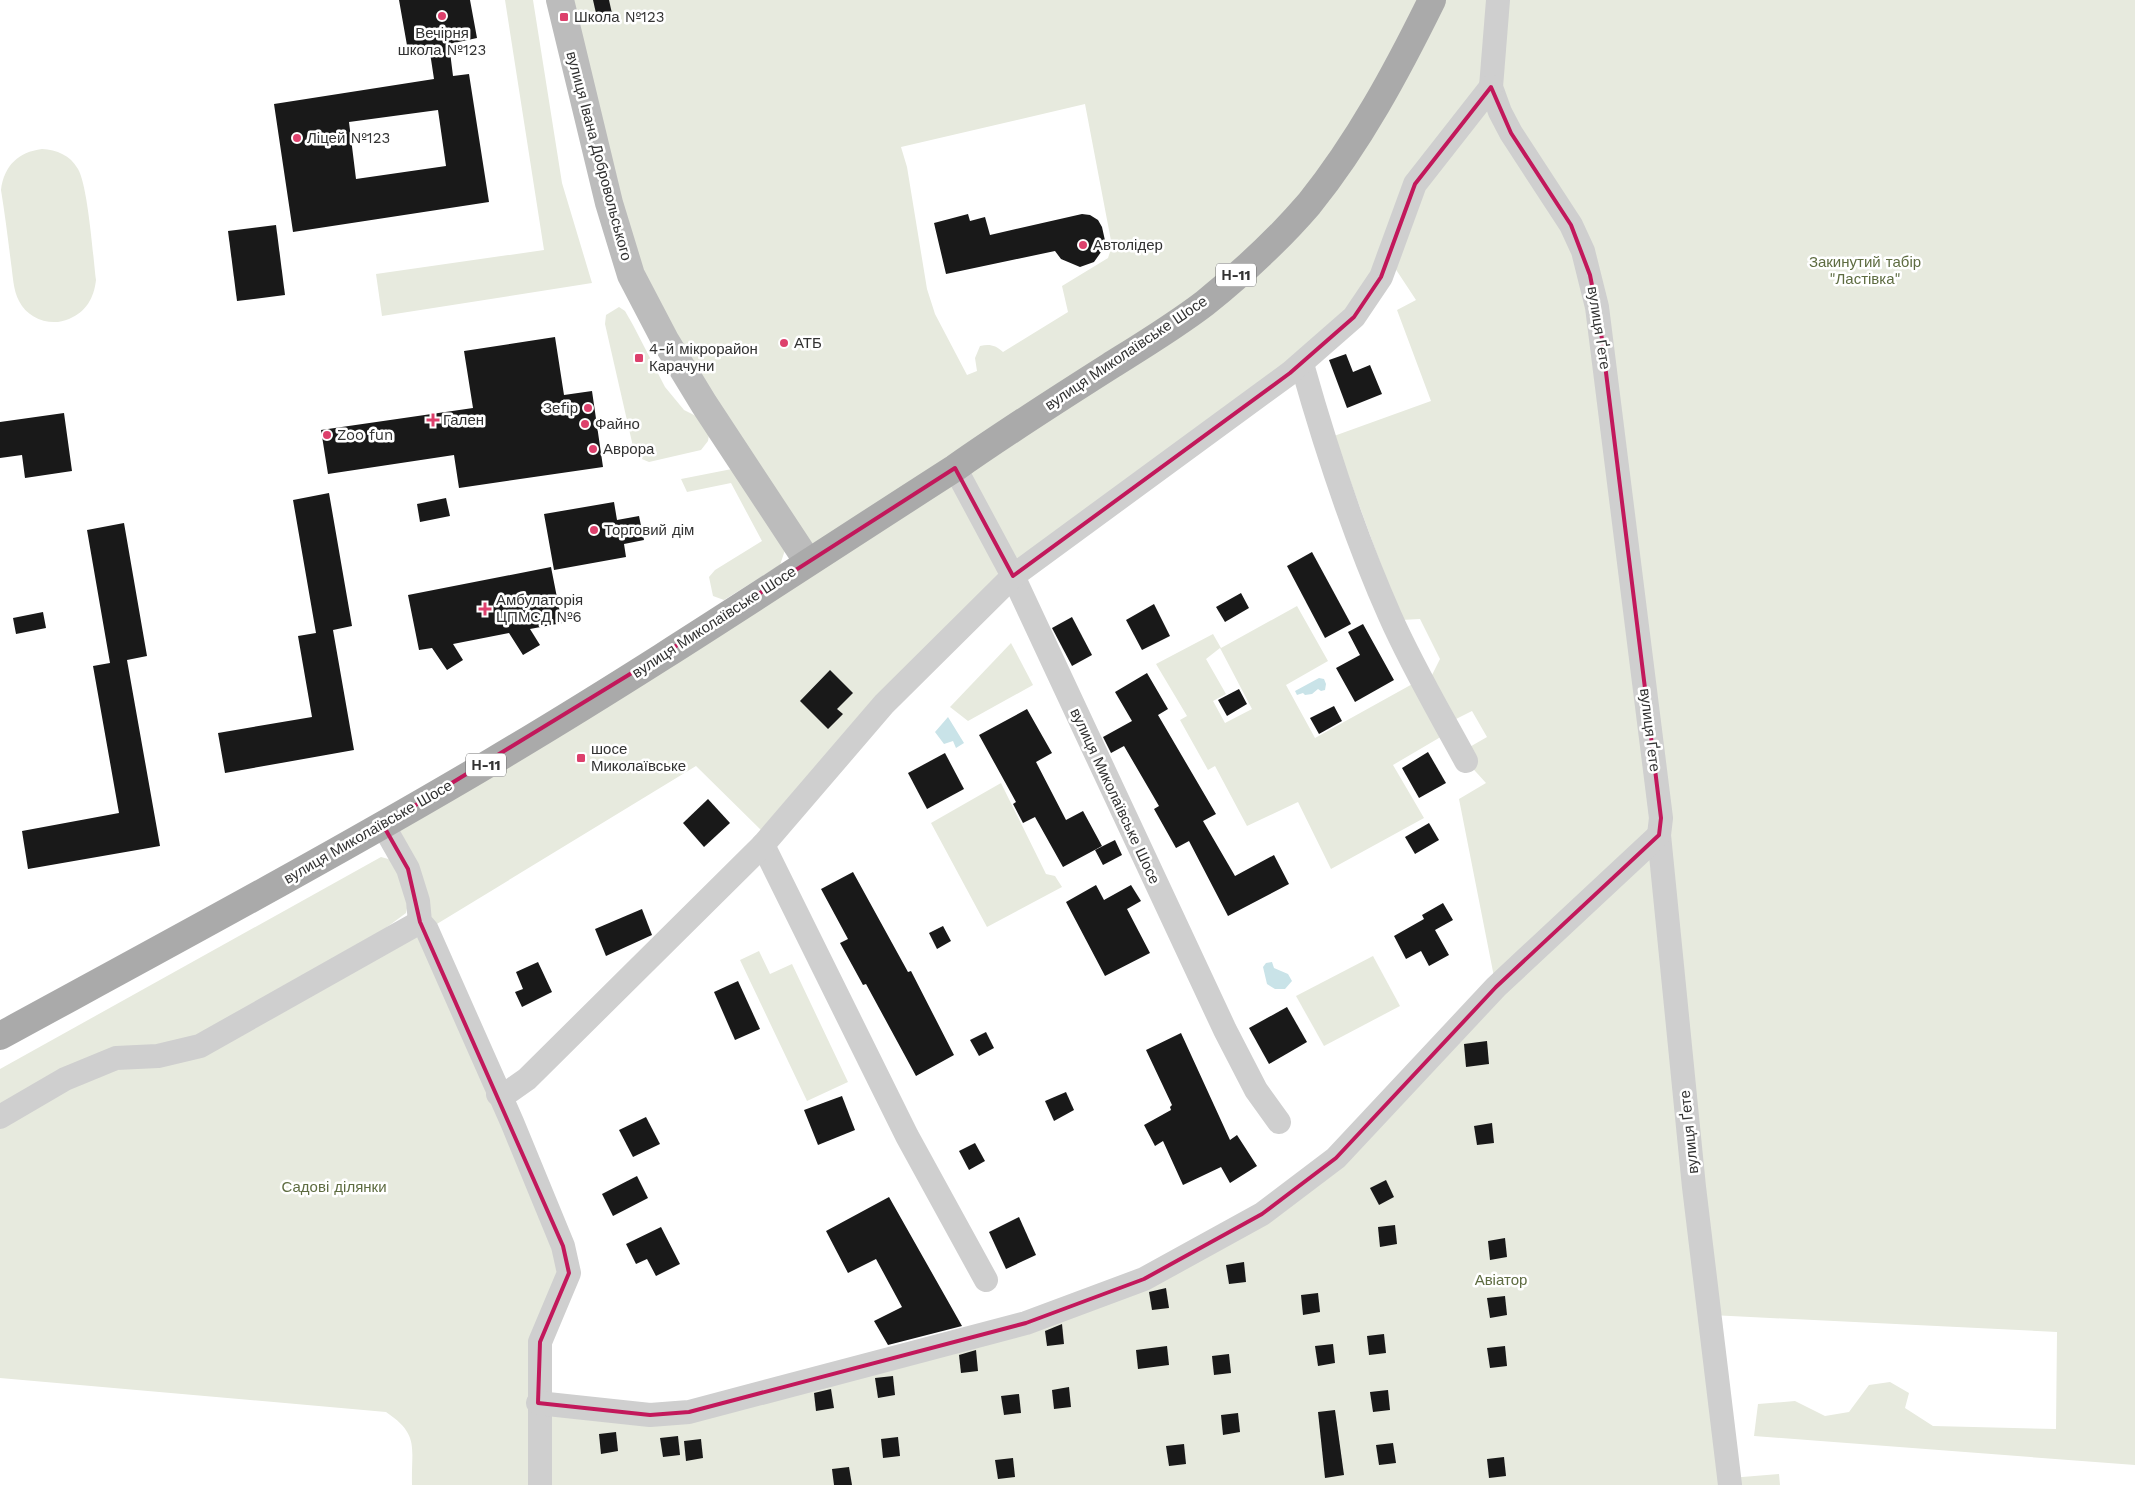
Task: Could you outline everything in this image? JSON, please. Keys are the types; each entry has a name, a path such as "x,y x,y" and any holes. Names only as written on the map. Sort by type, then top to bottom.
{"main road":[{"name":"вулиця Миколаївське Шосе","path":"0,1036 384,825 600,695 1167,330 1204,303 1266,249 1308,204 1342,160 1376,106 1432,0"}],"street":[{"name":"вулиця Івана Добровольського","path":"560,0 609,203 631,276 704,404 808,562"},
{"name":"вулиця Ґете","path":"1498,0 1491,87 1500,112 1571,225 1583,251 1590,275 1603,342 1661,818 1659,835 1694,1187 1730,1485"},
{"path":"498,1094 510,1091 527,1079 763,845 884,704 1013,576 1302,364 1354,317 1368,298 1389,259 1415,184 1491,87"},
{"path":"1302,364 1321,434 1390,615 1424,685 1466,761"},
{"name":"вулиця Миколаївське Шосе","path":"955,468 1013,576 1225,1030 1256,1090 1279,1122"},
{"path":"384,825 408,869 418,901 420,922 427,930 512,1122 563,1246 569,1273 540,1342 538,1403 540,1485"},
{"path":"538,1403 650,1415 689,1412 1026,1323 1152,1274 1262,1214 1336,1158 1496,987 1659,835"},
{"path":"763,845 883,1090 986,1280"},
{"path":"0,1117 65,1079 116,1058 158,1056 200,1046 420,922"}],"highlighted area":[{"path":"1491,87 1511,133 1571,225 1590,275 1601,332 1661,818 1659,835 1496,987 1336,1158 1262,1214 1144,1279 1026,1323 689,1412 650,1415 538,1403 540,1342 569,1273 563,1246 420,922 408,869 383,825 707,627 955,468 1013,576 1290,373 1354,317 1381,277 1415,184"}],"green space":[{"path":"505,0 533,0 562,183 592,283 382,316 376,274 544,250"},
{"path":"560,0 2135,0 2135,1465 1754,1436 1758,1404 1795,1401 1825,1416 1849,1412 1869,1385 1890,1382 1909,1393 1905,1408 1933,1426 2056,1429 2057,1332 1711,1315 1730,1478 1779,1474 1780,1485 412,1485 412,1451 409,1435 397,1420 386,1412 0,1378 0,1125 65,1088 117,1067 162,1065 414,936 420,938 493,1102 561,1272 538,1402 650,1415 1011,1327 1262,1214 1496,987 1459,799 1486,783 1466,761 1461,752 1487,737 1472,711 1454,720 1431,677 1440,659 1420,619 1401,620 1334,436 1431,401 1397,310 1416,300 1389,259 1368,299 1013,576 768,837 696,766 427,930 383,825 808,562 665,340","holes":["1085,104 1112,246 1108,258 1062,286 1068,312 1003,352 992,346 980,346 975,358 977,371 967,375 935,314 927,289 907,167 901,147"]},
{"path":"42,149 63,154 75,164 82,178 92,239 96,280 88,304 75,316 55,322 48,322 34,317 28,313 17,297 1,190 5,174 19,157"},
{"path":"619,307 625,311 665,387 684,410 700,418 709,435 708,441 701,450 649,462 637,457 634,451 605,324 606,315"},
{"path":"737,468 785,550 780,565 724,600 713,596 709,577 715,570 762,541 731,483 687,492 681,479"},
{"path":"1297,606 1328,661 1286,685 1315,738 1416,682 1444,735 1393,765 1424,818 1331,869 1298,802 1247,826 1215,766 1208,770 1180,720 1187,716 1156,664 1213,634 1221,648","holes":["1220,648 1252,709 1225,723 1213,701 1226,694 1206,659"]},
{"path":"1011,643 1033,685 968,721 950,707"},
{"path":"1001,783 1046,874 1055,876 1062,887 987,927 931,823"},
{"path":"381,857 392,860 409,899 406,913 371,939 199,1035 0,1105 0,1069"},
{"path":"759,951 770,974 792,964 848,1082 807,1101 740,960"},
{"path":"1373,956 1400,1006 1324,1046 1296,996"}],"water":[{"path":"1319,678 1324,679 1326,684 1325,690 1321,691 1318,689 1312,694 1305,695 1303,693 1297,695 1295,691"},
{"path":"948,717 964,743 956,748 953,741 944,744 935,732"},
{"path":"1272,962 1274,968 1288,974 1292,981 1285,989 1275,989 1267,984 1263,967 1266,963"}],"building":[{"path":"399,0 470,0 477,38 449,44 453,76 469,74 489,202 293,232 274,104 434,79 429,46 408,51","holes":["438,110 446,166 356,179 349,122"]},
{"path":"593,0 609,0 613,18 598,22"},
{"path":"968,214 970,221 985,217 990,235 1082,214 1090,215 1098,220 1102,227 1106,245 1094,262 1080,267 1061,259 1055,251 946,274 934,223"},
{"path":"276,225 285,295 237,301 228,231"},
{"path":"555,337 564,395 592,391 603,467 459,488 454,455 328,474 321,430 473,408 464,351"},
{"path":"1346,354 1353,372 1370,365 1382,394 1347,408 1329,360"},
{"path":"64,413 72,471 25,478 22,455 0,458 0,422"},
{"path":"329,493 352,626 333,630 354,750 225,773 218,733 312,717 298,636 316,633 293,500"},
{"path":"446,498 450,516 420,522 417,504"},
{"name":"Торговий дім","path":"614,502 617,520 639,516 644,540 624,544 626,557 554,570 544,514"},
{"path":"124,523 147,656 127,660 160,846 28,869 22,831 119,813 93,666 110,663 87,530"},
{"path":"1312,552 1351,624 1325,638 1287,566"},
{"name":"Амбулаторія ЦПМСД №6","path":"551,567 562,623 530,629 540,645 523,655 509,633 453,644 463,660 447,670 432,648 419,650 408,595"},
{"path":"1241,593 1249,608 1225,622 1216,607"},
{"path":"1154,604 1170,636 1142,650 1126,620"},
{"path":"43,612 46,628 16,634 13,618"},
{"path":"1072,617 1092,655 1072,666 1052,628"},
{"path":"1363,624 1394,680 1355,702 1336,668 1360,655 1348,632"},
{"path":"830,670 853,693 837,709 843,714 828,729 800,701"},
{"path":"1147,673 1168,709 1158,715 1216,814 1203,821 1235,876 1274,855 1289,884 1228,916 1189,841 1176,848 1154,809 1159,806 1124,746 1111,753 1103,737 1132,721 1115,692"},
{"path":"1239,689 1247,704 1227,716 1218,700"},
{"path":"1334,706 1342,721 1319,734 1310,718"},
{"path":"1027,709 1052,753 1036,762 1066,820 1083,811 1102,846 1063,867 1035,817 1023,823 1013,804 1016,802 979,735"},
{"path":"1428,752 1446,783 1419,798 1402,768"},
{"path":"945,753 964,789 927,809 908,773"},
{"path":"708,799 730,823 704,847 683,823"},
{"path":"1429,823 1439,840 1415,854 1405,837"},
{"path":"1115,840 1122,855 1103,865 1095,850"},
{"path":"853,872 908,972 911,971 954,1055 916,1076 866,984 863,985 840,943 848,939 821,889"},
{"path":"1096,885 1104,900 1131,885 1141,901 1127,909 1150,953 1105,976 1066,902"},
{"path":"1443,903 1453,920 1435,930 1449,955 1429,966 1421,951 1406,959 1394,936 1424,919 1422,915"},
{"path":"642,909 652,935 606,956 595,929"},
{"path":"943,926 951,941 937,949 929,933"},
{"path":"538,962 552,992 522,1007 515,992 523,989 516,972"},
{"path":"738,981 760,1029 735,1040 714,992"},
{"path":"1287,1007 1307,1042 1269,1064 1249,1028"},
{"path":"986,1032 994,1048 979,1056 970,1040"},
{"path":"1181,1033 1230,1140 1237,1135 1257,1166 1230,1183 1221,1167 1183,1185 1163,1141 1155,1146 1144,1125 1171,1110 1170,1107 1172,1105 1146,1050"},
{"path":"1487,1041 1489,1064 1466,1067 1464,1044"},
{"path":"1066,1092 1074,1110 1054,1121 1045,1101"},
{"path":"842,1096 855,1130 818,1145 804,1110"},
{"path":"646,1117 660,1144 633,1157 619,1130"},
{"path":"1492,1123 1494,1143 1477,1145 1474,1126"},
{"path":"975,1143 985,1161 969,1170 959,1151"},
{"path":"637,1176 648,1198 613,1216 602,1194"},
{"path":"1386,1180 1394,1197 1379,1205 1370,1188"},
{"path":"889,1197 962,1326 888,1345 874,1321 902,1307 876,1259 848,1273 826,1231"},
{"path":"1019,1217 1036,1255 1006,1269 989,1232"},
{"path":"1395,1225 1397,1244 1380,1247 1378,1227"},
{"path":"661,1227 680,1264 656,1276 647,1259 636,1264 626,1244"},
{"path":"1505,1238 1507,1257 1490,1260 1488,1241"},
{"path":"1244,1262 1246,1282 1229,1284 1226,1265"},
{"path":"1166,1288 1169,1308 1152,1310 1149,1292"},
{"path":"1318,1293 1320,1312 1303,1315 1301,1295"},
{"path":"1505,1296 1507,1315 1490,1318 1487,1298"},
{"path":"1062,1324 1064,1344 1047,1346 1045,1331"},
{"path":"1384,1334 1386,1353 1369,1355 1367,1336"},
{"path":"1333,1344 1335,1363 1318,1366 1315,1346"},
{"path":"1167,1346 1169,1365 1138,1369 1136,1350"},
{"path":"1505,1346 1507,1366 1490,1368 1487,1348"},
{"path":"976,1350 978,1371 961,1373 959,1355"},
{"path":"1229,1354 1231,1373 1214,1375 1212,1356"},
{"path":"893,1376 895,1395 878,1398 875,1378"},
{"path":"1069,1387 1071,1407 1054,1409 1052,1390"},
{"path":"831,1389 834,1408 816,1411 814,1393"},
{"path":"1388,1390 1390,1410 1373,1412 1370,1392"},
{"path":"1019,1394 1021,1413 1004,1415 1001,1396"},
{"path":"1335,1410 1344,1475 1325,1478 1318,1412"},
{"path":"1238,1413 1240,1432 1223,1435 1221,1415"},
{"path":"616,1432 618,1451 601,1454 599,1434"},
{"path":"678,1436 680,1455 663,1457 660,1438"},
{"path":"898,1437 900,1456 883,1458 881,1439"},
{"path":"701,1439 703,1458 686,1461 684,1441"},
{"path":"1393,1443 1396,1463 1379,1465 1376,1445"},
{"path":"1184,1444 1186,1464 1169,1466 1166,1446"},
{"path":"1504,1457 1506,1476 1489,1478 1487,1459"},
{"path":"1013,1458 1015,1477 998,1479 995,1460"},
{"path":"849,1467 852,1485 834,1485 832,1469"}],"place":[{"name":"Вечірня школа №123","path":"442,16"},
{"name":"Школа №123","path":"564,17"},
{"name":"Ліцей №123","path":"297,138"},
{"name":"Автолідер","path":"1083,245"},
{"name":"АТБ","path":"784,343"},
{"name":"4-й мікрорайон Карачуни","path":"639,358"},
{"name":"Зеfір","path":"588,408"},
{"name":"Гален","path":"433,420"},
{"name":"Файно","path":"585,424"},
{"name":"Zoo fun","path":"327,435"},
{"name":"Аврора","path":"593,449"},
{"name":"Торговий дім","path":"594,530"},
{"name":"Амбулаторія ЦПМСД №6","path":"485,609"},
{"name":"шосе Миколаївське","path":"581,758"}],"park label":[{"name":"Закинутий табір \"Ластівка\"","path":"1865,270"},
{"name":"Садові ділянки","path":"334,1187"},
{"name":"Авіатор","path":"1501,1280"}]}
